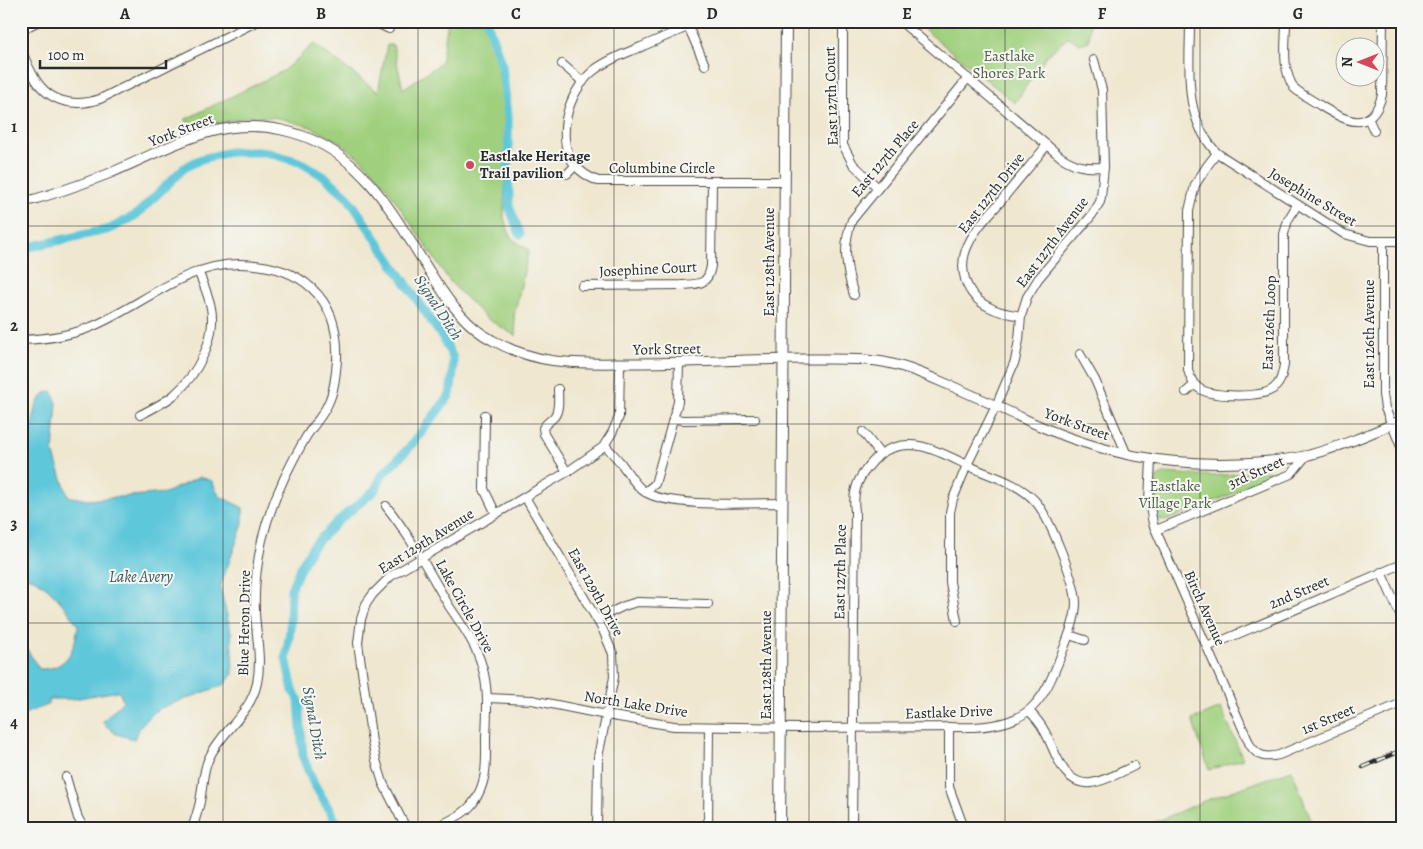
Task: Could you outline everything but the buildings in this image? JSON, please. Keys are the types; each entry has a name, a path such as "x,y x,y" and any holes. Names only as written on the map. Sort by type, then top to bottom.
{"main road":[{"name":"East 128th Avenue","path":"780,828 786,21"}],"street":[{"path":"21,30 39,21"},
{"path":"21,50 32,75 48,94 65,102 82,104 100,99 258,21"},
{"path":"372,21 389,28"},
{"path":"567,174 575,166 566,150 565,124 570,105 583,82 593,71 612,59 700,21"},
{"name":"East 127th Court","path":"843,21 844,145 853,164 878,188"},
{"path":"900,21 1047,145 1074,165 1086,168 1104,167"},
{"name":"Josephine Street","path":"1190,21 1192,110 1202,135 1217,154 1344,234 1370,241 1402,241"},
{"path":"1286,21 1286,70 1294,88 1344,120 1359,121 1368,118 1377,109 1382,94 1383,21"},
{"path":"688,26 705,65"},
{"name":"East 127th Avenue","path":"957,621 950,582 950,512 953,499 1017,356 1021,316 1027,297 1038,279 1097,208 1101,197 1104,167 1102,90 1094,60"},
{"path":"562,64 583,82"},
{"name":"East 127th Place","path":"854,295 847,274 847,239 852,220 968,78"},
{"path":"1368,118 1374,131"},
{"name":"York Street","path":"21,203 57,193 107,174 198,135 214,130 261,126 298,134 318,142 337,153 368,180 452,305 467,322 485,336 511,350 543,360 569,363 679,363 783,359 863,359 890,363 912,369 1063,436 1091,446 1152,460 1219,464 1306,456 1330,449 1402,420"},
{"name":"East 127th Drive","path":"970,291 962,268 968,242 1047,145"},
{"path":"1186,392 1194,385 1189,375 1188,364 1189,211 1191,197 1198,180 1217,154"},
{"name":"Columbine Circle","path":"575,166 584,174 598,181 784,181"},
{"name":"Josephine Court","path":"582,286 696,284 711,281 712,182"},
{"name":"East 126th Loop","path":"1194,385 1204,391 1216,394 1258,394 1268,392 1280,380 1284,365 1284,234 1288,220 1297,205"},
{"name":"East 126th Avenue","path":"1384,242 1383,395 1385,408 1402,449"},
{"name":"Blue Heron Drive","path":"21,340 57,337 92,326 119,314 177,281 221,265 240,264 263,267 304,280 317,292 334,322 338,340 336,374 330,399 321,418 308,435 281,483 262,540 255,594 260,662 257,683 251,702 238,721 220,741 209,759 199,806 192,828"},
{"path":"140,415 174,395 184,385 202,358 209,338 212,316 198,272"},
{"path":"963,298 970,291 992,309 1021,316"},
{"path":"1080,354 1095,380 1127,454"},
{"name":"East 129th Avenue","path":"406,828 383,783 376,760 369,724 358,634 361,618 373,594 391,576 567,472 605,445 618,417 620,363"},
{"path":"645,492 655,484 673,419 678,395 679,363"},
{"path":"558,389 556,416 543,428 544,434 567,472"},
{"path":"486,415 484,489 496,514"},
{"path":"673,419 754,419"},
{"path":"863,432 880,454"},
{"path":"605,445 621,463 637,486 645,492 668,499 689,502 782,503"},
{"name":"Eastlake Drive","path":"781,728 1000,725 1029,710 1044,694 1050,684 1069,635 1076,604 1074,586 1049,524 1041,507 1034,499 1022,490 924,446 904,445 890,448 880,454"},
{"name":"East 127th Place","path":"852,828 855,511 853,500 863,471 880,454"},
{"name":"3rd Street","path":"1156,530 1291,474 1306,456"},
{"name":"Birch Avenue","path":"1152,460 1149,501 1153,524 1250,745 1257,754 1264,757"},
{"name":"East 129th Drive","path":"525,497 597,619 613,654 614,677 598,757 597,828"},
{"name":"Lake Circle Drive","path":"386,506 422,558 479,657 485,680 487,698 487,766 482,788 468,808 435,828"},
{"name":"2nd Street","path":"1208,647 1402,564"},
{"path":"1382,572 1402,619"},
{"path":"597,619 637,602 708,604"},
{"path":"1069,635 1085,640"},
{"name":"North Lake Drive","path":"487,698 532,700 674,726 781,728"},
{"name":"1st Street","path":"1264,757 1279,755 1402,703"},
{"path":"1029,710 1045,730 1064,771 1076,781 1086,783 1098,781 1134,766"},
{"path":"708,828 709,727"},
{"path":"949,727 949,787 964,828"},
{"path":"66,777 78,818 84,828"}],"green space":[{"path":"448,21 484,21 497,62 506,122 504,218 511,238 529,250 514,316 516,336 486,318 451,283 387,188 371,168 340,142 311,127 279,118 252,116 200,127 184,120 283,71 314,44 378,92 387,45 393,45 403,89 441,63"},
{"name":"Eastlake Shores Park","path":"914,21 1090,21 1089,41 1079,44 1069,37 1047,55 1015,103"},
{"name":"Eastlake Village Park","path":"1280,470 1283,473 1166,521 1159,519 1155,509 1156,478 1165,473 1211,476"},
{"path":"1221,708 1243,759 1209,770 1192,720"},
{"path":"1292,770 1314,828 1142,828 1204,801"}],"water":[{"name":"Lake Avery","path":"52,391 57,403 53,452 68,496 87,500 165,493 200,477 212,481 219,496 243,508 243,524 220,587 231,632 233,674 224,685 158,709 142,724 134,739 116,734 102,722 123,701 119,691 73,699 50,699 48,705 21,715 21,639 39,669 49,668 63,662 68,657 75,643 78,625 61,602 46,587 30,578 21,576 21,458 31,430 37,403 45,393"}],"waterway":[{"path":"487,21 502,66 508,117 509,206 520,234"},
{"name":"Signal Ditch","path":"29,247 110,229 136,215 184,168 201,159 229,152 265,152 300,162 325,177 347,196 443,338 453,358 450,395 409,448 383,474 375,490 338,521 313,546 300,568 291,589 290,630 286,658 293,691 299,701 303,757 313,782 340,828"}],"railway":[{"path":"1363,767 1402,750"}],"place":[{"name":"Eastlake Heritage Trail pavilion","path":"470,165"}]}
